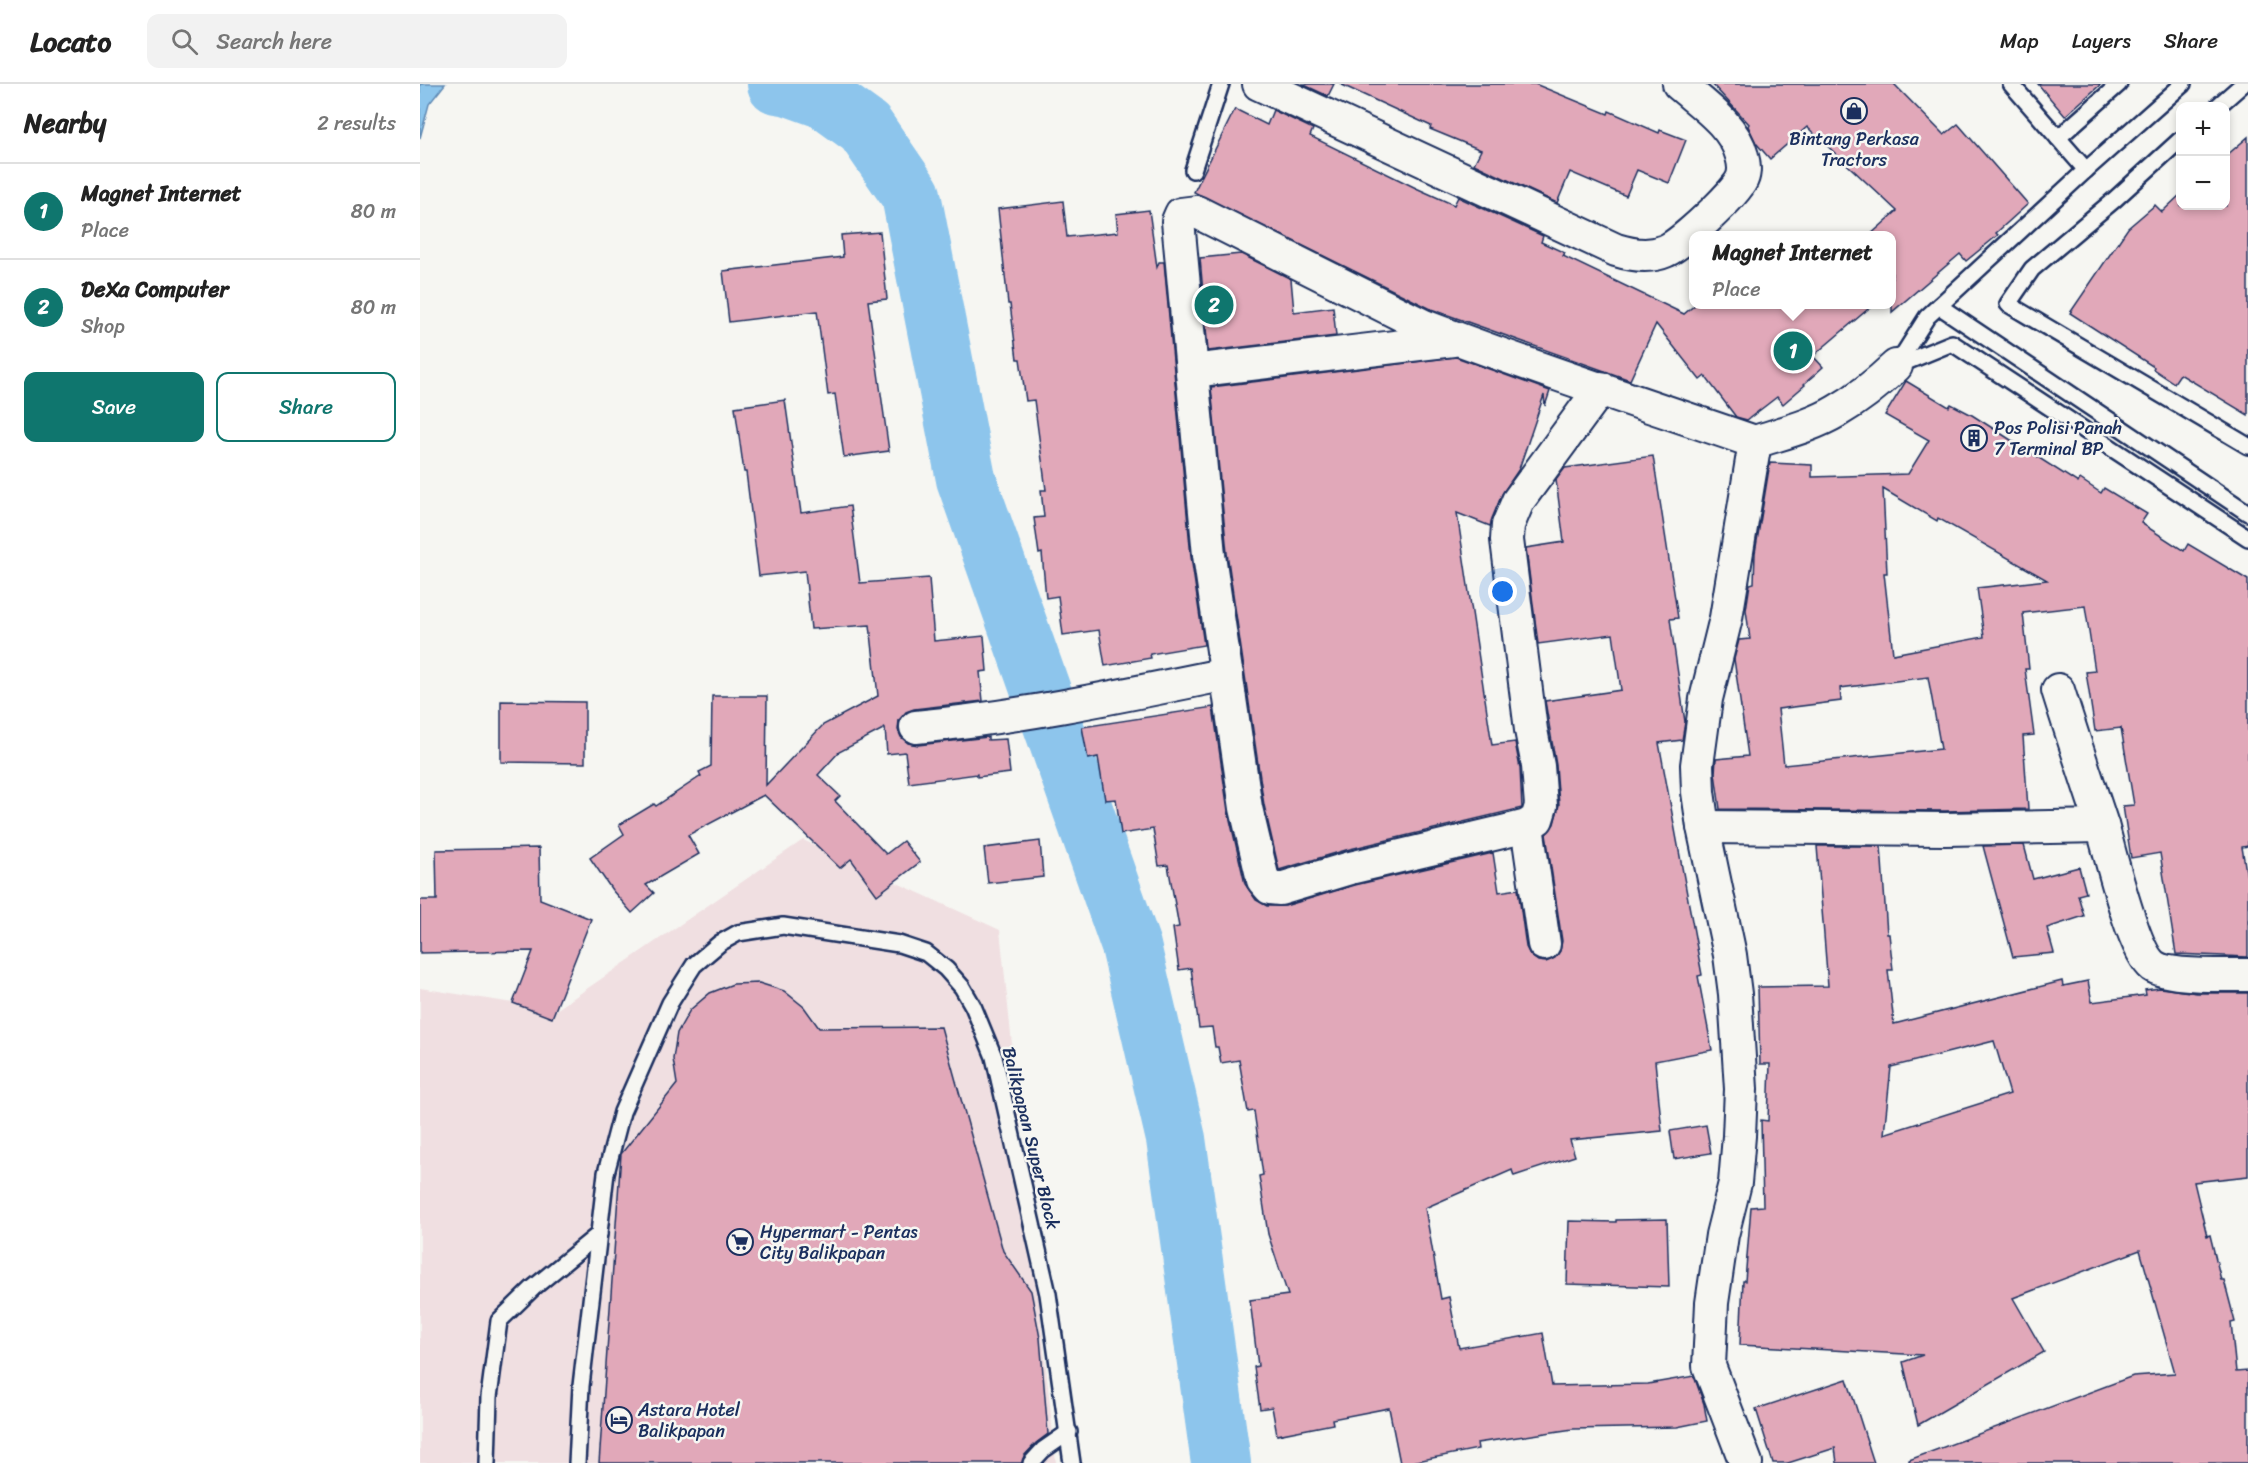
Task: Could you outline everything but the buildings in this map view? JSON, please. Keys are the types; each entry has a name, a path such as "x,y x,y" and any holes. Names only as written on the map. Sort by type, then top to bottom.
{"street":[{"path":"1259,84 1616,250 1655,255 1675,246 1689,233"},
{"path":"1679,84 1728,128 1742,155 1743,177 1734,192 1691,231"},
{"path":"1600,388 1518,501 1508,525 1508,552 1531,730 1538,766 1540,799 1537,819 1527,826 1350,868 1280,889 1270,888 1263,880 1246,808 1209,555 1178,221 1181,214 1192,211 1424,326 1755,442 1836,412 1896,366"},
{"path":"1192,372 1458,339"},
{"path":"1746,1463 1709,1366 1712,1303 1722,1235 1735,1183 1741,1089 1735,994 1730,956 1698,792 1700,736 1713,666 1727,610 1755,442"},
{"path":"916,727 977,722 1227,674"},
{"path":"2058,690 2134,930 2146,958 2159,969 2185,973 2248,975"},
{"path":"1527,826 1544,944"},
{"path":"1703,827 1945,829 2102,826"}],"lane":[{"path":"1193,170 1221,84"},
{"path":"2010,84 2086,170"},
{"path":"2058,138 2119,84"},
{"path":"1896,366 1927,317 2183,84"},
{"path":"2223,102 2244,84"},
{"path":"2176,145 2032,269 2008,304 2248,446"},
{"path":"1939,306 2248,513"},
{"path":"1896,366 1952,343 2248,538"},
{"name":"Balikpapan Super Block","path":"577,1463 581,1386 606,1173 622,1112 670,1003 694,965 720,943 738,933 783,926 899,944 926,953 946,969 962,987 973,1005 994,1058 1048,1294 1072,1463"},
{"path":"487,1463 489,1397 499,1320 533,1288 599,1234"},
{"path":"1031,1463 1042,1450 1069,1432"}],"shaded area":[{"path":"803,840 1000,930 1056,1463 420,1463 420,988 556,1010"}],"water":[{"path":"420,84 445,84 429,104 420,138"}],"waterway":[{"path":"777,84 825,99 865,128 911,195 966,479 1131,946 1176,1139 1221,1463"}],"place":[{"name":"Bintang Perkasa Tractors","path":"1854,111"},
{"name":"DeXa Computer","path":"1214,305"},
{"name":"Magnet Internet","path":"1793,351"},
{"name":"Pos Polisi Panah 7 Terminal BP","path":"1974,438"},
{"name":"Hypermart - Pentas City Balikpapan","path":"740,1242"},
{"name":"Astara Hotel Balikpapan","path":"619,1420"}]}
